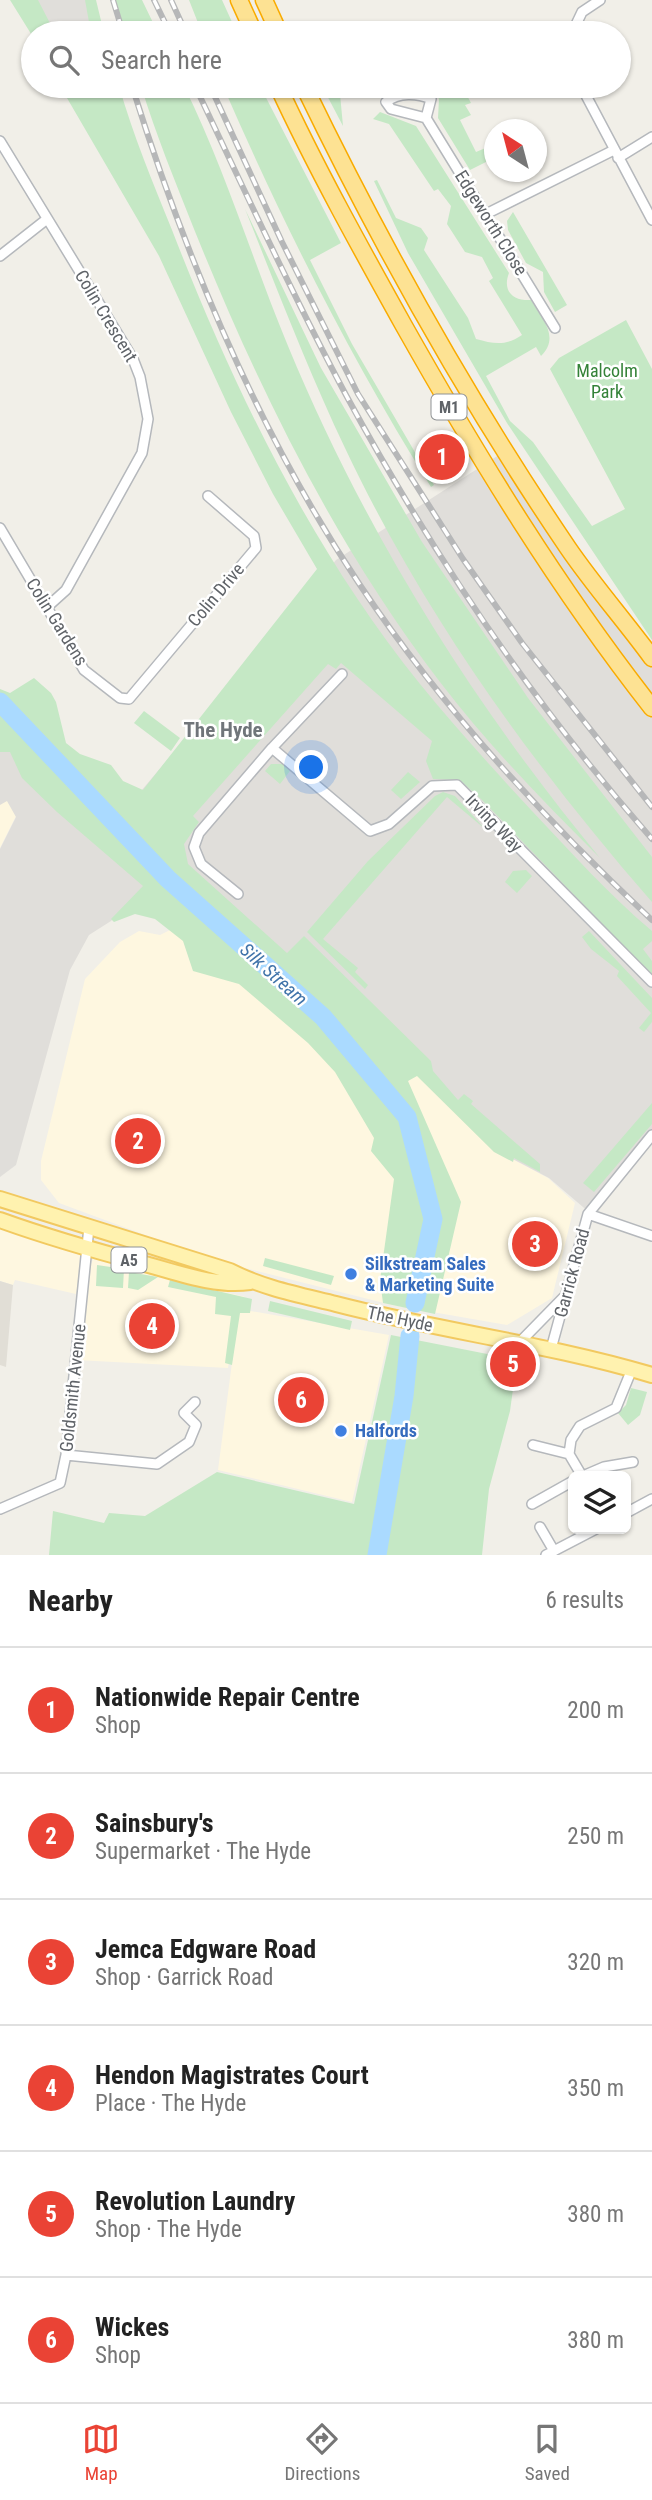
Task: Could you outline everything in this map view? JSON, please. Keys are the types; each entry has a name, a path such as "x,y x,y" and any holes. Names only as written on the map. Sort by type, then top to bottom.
{"highway":[{"path":"239,0 249,21"},
{"path":"264,0 274,21"},
{"name":"M1","path":"284,98 305,144 469,441 557,577 652,708"},
{"name":"M1","path":"310,98 394,260 492,429 569,550 652,658"}],"main road":[{"name":"The Hyde","path":"0,1199 230,1271 250,1282 373,1313 551,1349"},
{"name":"The Hyde","path":"0,1220 87,1248 196,1278 232,1285 250,1282"},
{"name":"A5","path":"551,1349 652,1375"}],"street":[{"path":"578,21 582,12 600,0"},
{"name":"Edgeworth Close","path":"396,98 386,102 391,109 426,118 555,328"},
{"name":"Edgeworth Close","path":"426,118 431,99 428,98"},
{"path":"587,98 652,220"},
{"path":"486,214 652,137"},
{"name":"Colin Crescent","path":"0,141 133,359 141,377 148,419 142,453 66,590 46,608"},
{"path":"0,256 47,219"},
{"name":"Colin Drive","path":"130,699 256,548 254,536 208,496"},
{"name":"Colin Gardens","path":"0,528 84,670 120,698 130,699"},
{"path":"238,894 201,864 194,847 200,833 272,748 342,674"},
{"name":"Irving Way","path":"272,748 370,831 389,824 432,786 457,785 652,982"},
{"name":"Garrick Road","path":"551,1349 588,1214 652,1135"},
{"path":"588,1214 652,1236"},
{"name":"Goldsmith Avenue","path":"0,1509 60,1483 66,1455 89,1227"},
{"path":"518,1344 567,1293"},
{"path":"579,1471 569,1454 571,1440 580,1426 616,1408 632,1369"},
{"path":"66,1455 157,1464 189,1443 197,1425 184,1413 195,1402"},
{"path":"533,1445 569,1454"},
{"path":"594,1471 633,1462"},
{"path":"532,1504 568,1484"},
{"path":"631,1510 652,1499"},
{"path":"540,1527 550,1553 586,1534"}],"shaded area":[{"path":"25,0 94,0 100,21 40,21"},
{"path":"511,447 559,527 652,657 652,1135 590,1213 549,1178 494,1149 419,1075 114,823 336,560"},
{"path":"0,738 149,882 111,921 89,935 70,970 16,1165 0,1177 0,849 16,817 7,801 0,805"},
{"path":"7,800 16,816 0,848 0,804"},
{"path":"180,925 419,1074 495,1150 548,1178 575,1203 552,1298 507,1325 392,1305 213,1260 59,1203 41,1180 41,1161 85,979 120,942 139,931 160,935"},
{"path":"0,1227 83,1254 76,1294 15,1280 13,1285 0,1281"},
{"path":"93,1259 245,1297 237,1306 228,1368 76,1360 83,1286"},
{"path":"0,1281 13,1285 6,1367 0,1365"},
{"path":"239,1309 389,1335 352,1502 218,1470"}],"green space":[{"path":"10,0 38,0 49,21 23,21"},
{"path":"85,0 96,0 101,21 89,21"},
{"path":"115,0 142,0 152,21 121,21"},
{"path":"189,0 222,0 232,21 197,21"},
{"path":"67,98 123,98 196,290 249,409 310,524 381,633 461,733 590,873 652,931 652,941 643,949 652,961 652,975 460,780 433,779 426,761 432,741 341,663 336,669 328,664 193,816 199,822 184,844 188,864 287,953 304,936 431,1061 433,1071 458,1100 464,1094 473,1101 471,1104 540,1164 540,1172 514,1158 513,1162 494,1152 417,1076 408,1081 461,1202 435,1314 383,1303 380,1280 394,1179 371,1151 374,1138 335,1072 308,1043 239,984 193,971 183,941 155,919 135,914 114,922 111,919 143,886 22,778 10,752 0,752 0,689 10,693 34,678 51,693 56,702 66,743 80,754 111,765 123,781 143,790 317,569 273,494 231,412 159,256"},
{"path":"145,98 190,98 288,346 351,483 425,614 465,677 508,739 600,858 477,728 440,682 366,575 333,520 272,406 219,289 159,140"},
{"path":"228,98 266,98 341,243 310,260 352,344 434,485 431,487 373,390 270,189"},
{"path":"328,98 340,98 343,126"},
{"path":"438,98 468,98 471,103 465,105 471,115 460,120 476,152 484,149 484,163 470,170 438,118"},
{"name":"Malcolm Park","path":"380,112 416,126 509,273 508,290 514,297 531,300 548,328 549,342 541,356 536,347 486,376 510,421 533,442 592,526 625,509 550,369 559,358 626,320 652,369 652,640 507,423 408,253 374,181 377,180 396,218 421,228 428,238 424,250 468,318 476,339 500,343 522,335 489,281 493,278 482,257 465,252 447,224 451,206 438,189 434,191 389,124 373,119"},
{"path":"245,209 321,368 422,542 528,698 652,857 652,902 564,796 523,741 483,686 409,570 331,419"},
{"path":"513,212 567,305 555,312 544,292 543,272 526,263 508,230 507,221"},
{"path":"144,711 180,738 171,751 134,723"},
{"path":"271,764 283,764 290,771 280,784 265,771"},
{"path":"408,772 420,782 401,799 391,790"},
{"path":"443,792 455,796 485,829 447,797 323,939 358,968 355,972 368,985 365,989 307,932 368,861 435,796"},
{"path":"526,870 532,876 517,893 505,882 513,871"},
{"path":"589,931 652,998 652,1022 644,1032 639,1028 651,1013 617,976 619,971 591,949 582,937"},
{"path":"652,1103 652,1124 594,1192 583,1183"},
{"path":"265,1258 334,1276 331,1285 263,1266"},
{"path":"97,1265 124,1269 123,1288 96,1286"},
{"path":"129,1272 158,1277 138,1290 128,1288"},
{"path":"170,1280 252,1299 250,1313 240,1313 232,1365 225,1363 231,1316 215,1314 216,1297 168,1287"},
{"path":"270,1301 352,1321 350,1330 268,1311"},
{"path":"391,1335 517,1360 510,1411 489,1489 482,1555 49,1555 53,1511 104,1523 109,1513 145,1516 217,1472 354,1504"},
{"path":"631,1388 647,1392 640,1415 628,1425 618,1413 626,1405"}],"waterway":[{"name":"Silk Stream","path":"0,702 168,879 323,1017 407,1117 433,1219 415,1303"},
{"name":"Silk Stream","path":"377,1555 404,1396 410,1336"}],"railway":[{"path":"113,0 119,21"},
{"path":"154,0 164,21"},
{"path":"171,0 181,21"},
{"path":"136,98 176,216 228,344 289,468 323,527 392,631 460,718 496,761 572,842 652,920"},
{"path":"201,98 326,357 413,512 526,681 608,788 652,839"},
{"path":"216,98 282,242 358,394 463,559 522,643 652,807"}],"place":[{"name":"Nationwide Repair Centre","path":"442,457"},
{"name":"Sainsbury's","path":"138,1141"},
{"name":"Jemca Edgware Road","path":"535,1244"},
{"name":"Silkstream Sales & Marketing Suite","path":"351,1274"},
{"name":"Hendon Magistrates Court","path":"152,1326"},
{"name":"Revolution Laundry","path":"513,1364"},
{"name":"Wickes","path":"301,1400"},
{"name":"Halfords","path":"341,1431"}],"district":[{"name":"The Hyde","path":"223,730"}]}
